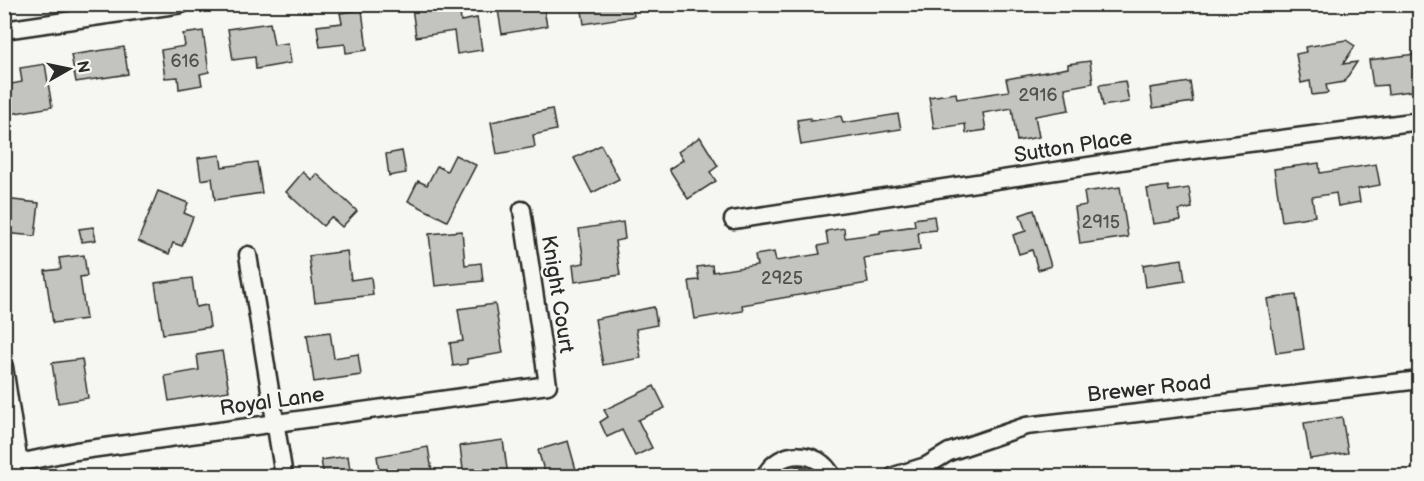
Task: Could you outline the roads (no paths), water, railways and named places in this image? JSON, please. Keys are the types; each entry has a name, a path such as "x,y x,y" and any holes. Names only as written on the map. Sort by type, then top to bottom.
{"street":[{"path":"4,30 182,4"},
{"name":"Sutton Place","path":"733,220 1187,151 1419,121"},
{"name":"Knight Court","path":"522,210 548,385"},
{"path":"248,255 284,477"},
{"path":"4,367 12,465"},
{"name":"Brewer Road","path":"894,477 926,466 949,452 1026,426 1419,380"},
{"name":"Royal Lane","path":"12,465 76,451 548,385"},
{"path":"765,477 775,463 785,457 797,455 809,456 821,462 832,477"}]}
